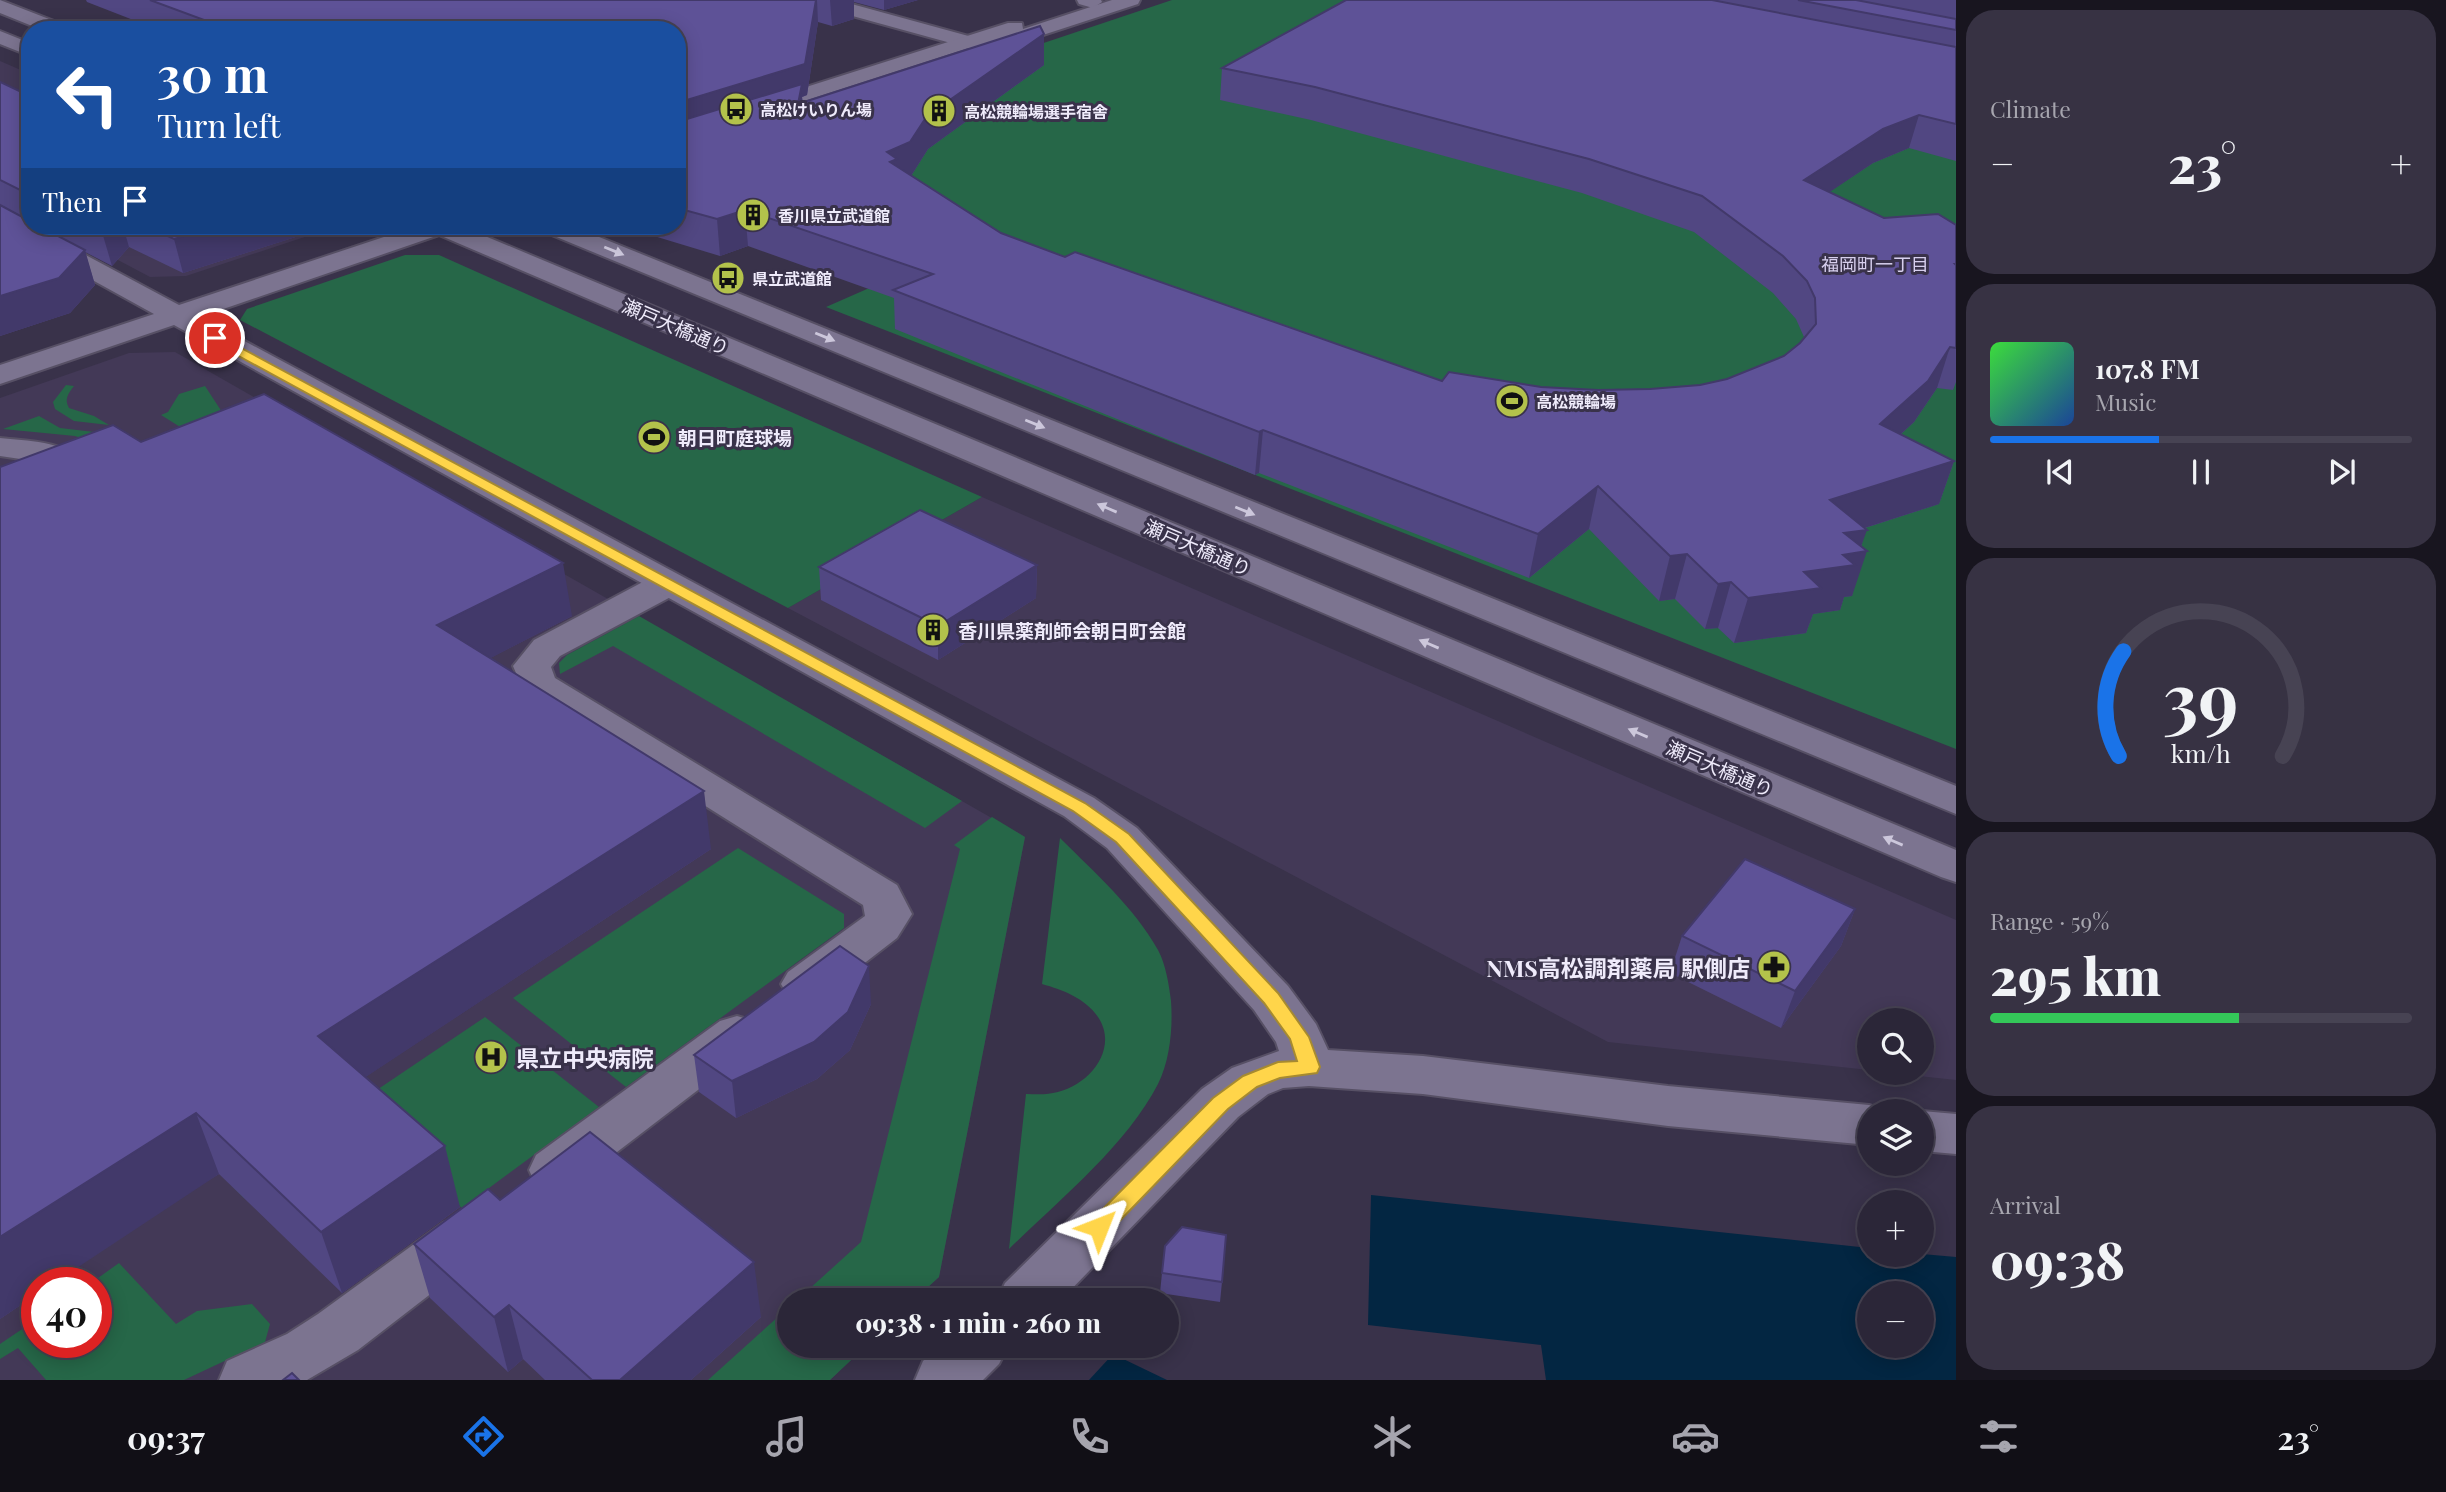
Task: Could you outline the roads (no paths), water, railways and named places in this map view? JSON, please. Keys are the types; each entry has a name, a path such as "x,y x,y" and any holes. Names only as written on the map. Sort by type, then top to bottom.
{"street":[{"path":"816,0 977,45"},
{"path":"686,132 1131,0"},
{"path":"686,145 977,45 1093,1"},
{"path":"0,6 38,21"},
{"path":"0,37 21,46"},
{"path":"0,219 21,231"},
{"path":"29,235 1079,807 1122,838 1271,998 1299,1037 1309,1067"},
{"path":"0,375 370,235"},
{"path":"0,357 166,310 412,235"},
{"name":"瀬戸大橋通り","path":"462,235 1956,867"},
{"path":"573,235 1956,801"},
{"path":"0,447 49,454 65,463 60,474 0,503"},
{"path":"248,1380 307,1352 338,1332 881,927 889,914 881,896 538,684 532,666 547,648 667,584"},
{"path":"1037,1288 1220,1103 1250,1081 1278,1070 1309,1067 1423,1075 1668,1106 1857,1124"},
{"path":"1934,1131 1956,1134"},
{"path":"944,1380 967,1358"}],"water":[{"path":"1371,1195 1857,1247 1857,1267 1934,1267 1934,1255 1956,1257 1956,1380 1546,1380 1541,1345 1368,1325"},
{"path":"1109,1358 1121,1358 1167,1380 1089,1380"}],"place":[{"name":"高松けいりん場","path":"736,109"},
{"name":"高松競輪場選手宿舎","path":"939,111"},
{"name":"香川県立武道館","path":"753,215"},
{"name":"県立武道館","path":"728,278"},
{"name":"高松競輪場","path":"1512,401"},
{"name":"朝日町庭球場","path":"654,437"},
{"name":"香川県薬剤師会朝日町会館","path":"933,630"},
{"name":"NMS高松調剤薬局 駅側店","path":"1774,967"},
{"name":"県立中央病院","path":"491,1057"}],"district":[{"name":"福岡町一丁目","path":"1875,264"}]}
